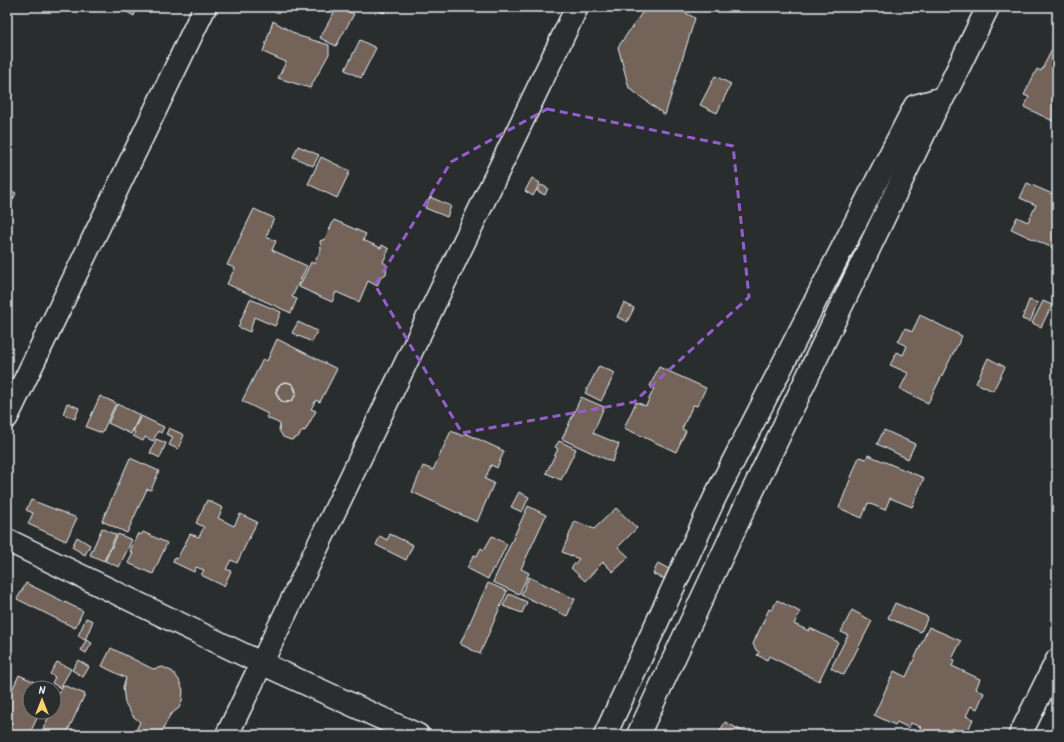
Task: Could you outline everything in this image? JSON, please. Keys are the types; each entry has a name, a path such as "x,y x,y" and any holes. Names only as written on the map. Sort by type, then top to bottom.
{"street":[{"path":"7,418 205,7"},
{"path":"227,735 263,664 577,7"},
{"path":"638,735 743,511 988,7"},
{"path":"605,735 716,495 915,106 943,98"},
{"path":"716,495 743,511"},
{"path":"7,540 263,664 418,735"},
{"path":"1020,735 1057,660"}],"highlighted area":[{"path":"547,109 733,146 749,297 634,402 462,433 375,285 451,162"}],"building":[{"path":"118,7 137,7 134,16"},
{"path":"337,7 354,14 336,46 320,38"},
{"path":"371,7 387,7 384,13"},
{"path":"646,7 674,7 695,18 665,115 629,88 618,47"},
{"path":"273,21 299,36 329,45 329,54 310,88 278,78 286,62 263,52"},
{"path":"360,40 376,48 361,78 345,70"},
{"path":"1057,40 1057,123 1024,107 1029,97 1024,95 1037,69 1041,71"},
{"path":"715,76 731,84 717,113 700,105"},
{"path":"298,146 319,155 313,166 293,157"},
{"path":"321,157 350,171 337,198 308,184"},
{"path":"532,178 540,183 533,196 525,191"},
{"path":"1027,183 1057,196 1057,250 1011,229 1017,217 1028,222 1036,205 1020,198"},
{"path":"541,185 548,188 545,195 537,191"},
{"path":"7,189 16,193 11,204 7,202"},
{"path":"430,197 451,206 447,217 425,208"},
{"path":"254,209 274,218 266,237 276,241 272,250 307,266 292,297 297,299 291,313 227,284 235,268 227,265"},
{"path":"334,220 366,234 363,240 381,248 382,245 389,249 383,262 387,265 386,274 381,277 377,286 368,281 359,302 336,292 332,302 299,287 311,262 314,264 321,249 320,241 325,239"},
{"path":"250,299 281,312 275,326 254,317 250,332 238,327"},
{"path":"1029,300 1038,303 1030,322 1022,319"},
{"path":"1043,301 1052,305 1041,327 1032,323"},
{"path":"624,303 634,308 627,322 617,317"},
{"path":"920,315 962,336 928,403 900,389 908,373 890,365 897,352 903,355 907,346 898,342 905,328 912,332"},
{"path":"298,322 317,331 312,342 292,333"},
{"path":"277,339 337,369 320,402 316,400 311,409 316,411 305,431 303,430 298,437 291,440 283,437 279,430 280,424 266,417 268,414 242,401 263,359 267,361","holes":["286,382 292,384 296,393 292,401 286,403 280,400 276,392 280,384"]},
{"path":"988,358 1005,367 993,391 976,383"},
{"path":"599,366 615,373 601,401 585,393"},
{"path":"659,367 706,388 697,406 693,405 682,429 686,431 676,452 624,428 636,402 646,406 654,388 650,386"},
{"path":"286,382 293,385 296,392 293,399 286,402 279,399 276,392 279,385"},
{"path":"100,396 116,403 102,433 86,427"},
{"path":"581,397 604,407 593,433 619,444 612,462 562,439"},
{"path":"67,403 79,408 75,419 63,414"},
{"path":"117,404 140,415 131,434 108,423"},
{"path":"141,416 164,427 161,433 158,431 153,441 145,437 143,441 133,436 135,432 133,431"},
{"path":"169,428 184,435 178,449 169,445 173,437 166,434"},
{"path":"884,430 915,444 908,459 877,444"},
{"path":"451,431 463,436 465,433 504,451 497,468 491,465 485,479 494,483 477,522 412,492 423,466 433,470"},
{"path":"156,439 166,443 160,458 150,453"},
{"path":"559,441 576,449 561,480 546,473 558,449 555,447"},
{"path":"868,455 924,478 912,507 890,498 885,510 868,503 862,518 839,508 859,457 866,459"},
{"path":"130,458 159,471 151,490 147,489 127,533 102,521"},
{"path":"519,492 529,497 522,512 511,507"},
{"path":"31,500 77,518 66,541 28,524 33,513 26,510"},
{"path":"207,500 223,508 218,518 234,526 240,514 257,522 237,563 231,560 226,569 231,571 224,586 201,575 204,570 196,567 194,572 173,562 174,558 177,559 190,534 199,537 204,527 196,523"},
{"path":"528,506 546,515 521,569 529,573 519,594 493,582"},
{"path":"616,508 637,528 618,547 629,557 613,572 603,562 585,581 571,568 579,559 562,552 575,521 594,529"},
{"path":"102,528 116,535 104,561 90,555"},
{"path":"143,532 167,543 153,574 128,563 133,553 130,551 138,533 141,535"},
{"path":"118,534 132,540 119,567 105,561"},
{"path":"390,534 413,545 406,560 376,545 380,536 387,540"},
{"path":"492,536 507,544 495,569 493,568 488,579 467,568 474,555 477,556 481,548 484,550"},
{"path":"77,537 90,545 85,555 72,547"},
{"path":"658,563 669,569 665,579 653,574"},
{"path":"529,577 575,599 567,616 521,595"},
{"path":"26,583 83,611 75,628 17,599"},
{"path":"488,583 507,591 480,654 460,644"},
{"path":"509,594 527,602 522,613 503,606"},
{"path":"777,600 800,612 794,624 809,631 810,628 838,642 819,681 769,656 767,660 757,655 759,652 753,644 769,609 772,610"},
{"path":"895,603 928,617 921,632 888,618"},
{"path":"852,610 872,621 844,675 831,668 848,635 841,632"},
{"path":"86,618 93,621 85,640 78,636"},
{"path":"929,627 961,641 952,659 955,660 952,666 980,679 976,689 984,693 977,709 971,706 966,716 973,719 966,735 952,728 948,735 921,735 917,733 921,727 911,723 909,728 897,722 895,725 874,715 894,671 906,677"},
{"path":"86,640 92,643 86,653 81,650"},
{"path":"111,648 153,669 163,667 173,672 179,680 183,690 182,701 179,708 170,715 160,735 134,735 140,722 133,716 125,703 123,687 126,678 102,666"},
{"path":"78,660 89,667 83,677 72,670"},
{"path":"57,662 71,669 62,685 62,680 54,680 55,677 50,674"},
{"path":"19,675 30,680 22,680 22,720 36,720 29,735 16,735 7,731 7,701"},
{"path":"63,685 85,694 66,735 40,735 47,720 62,720"},
{"path":"725,722 750,735 718,735"}]}
